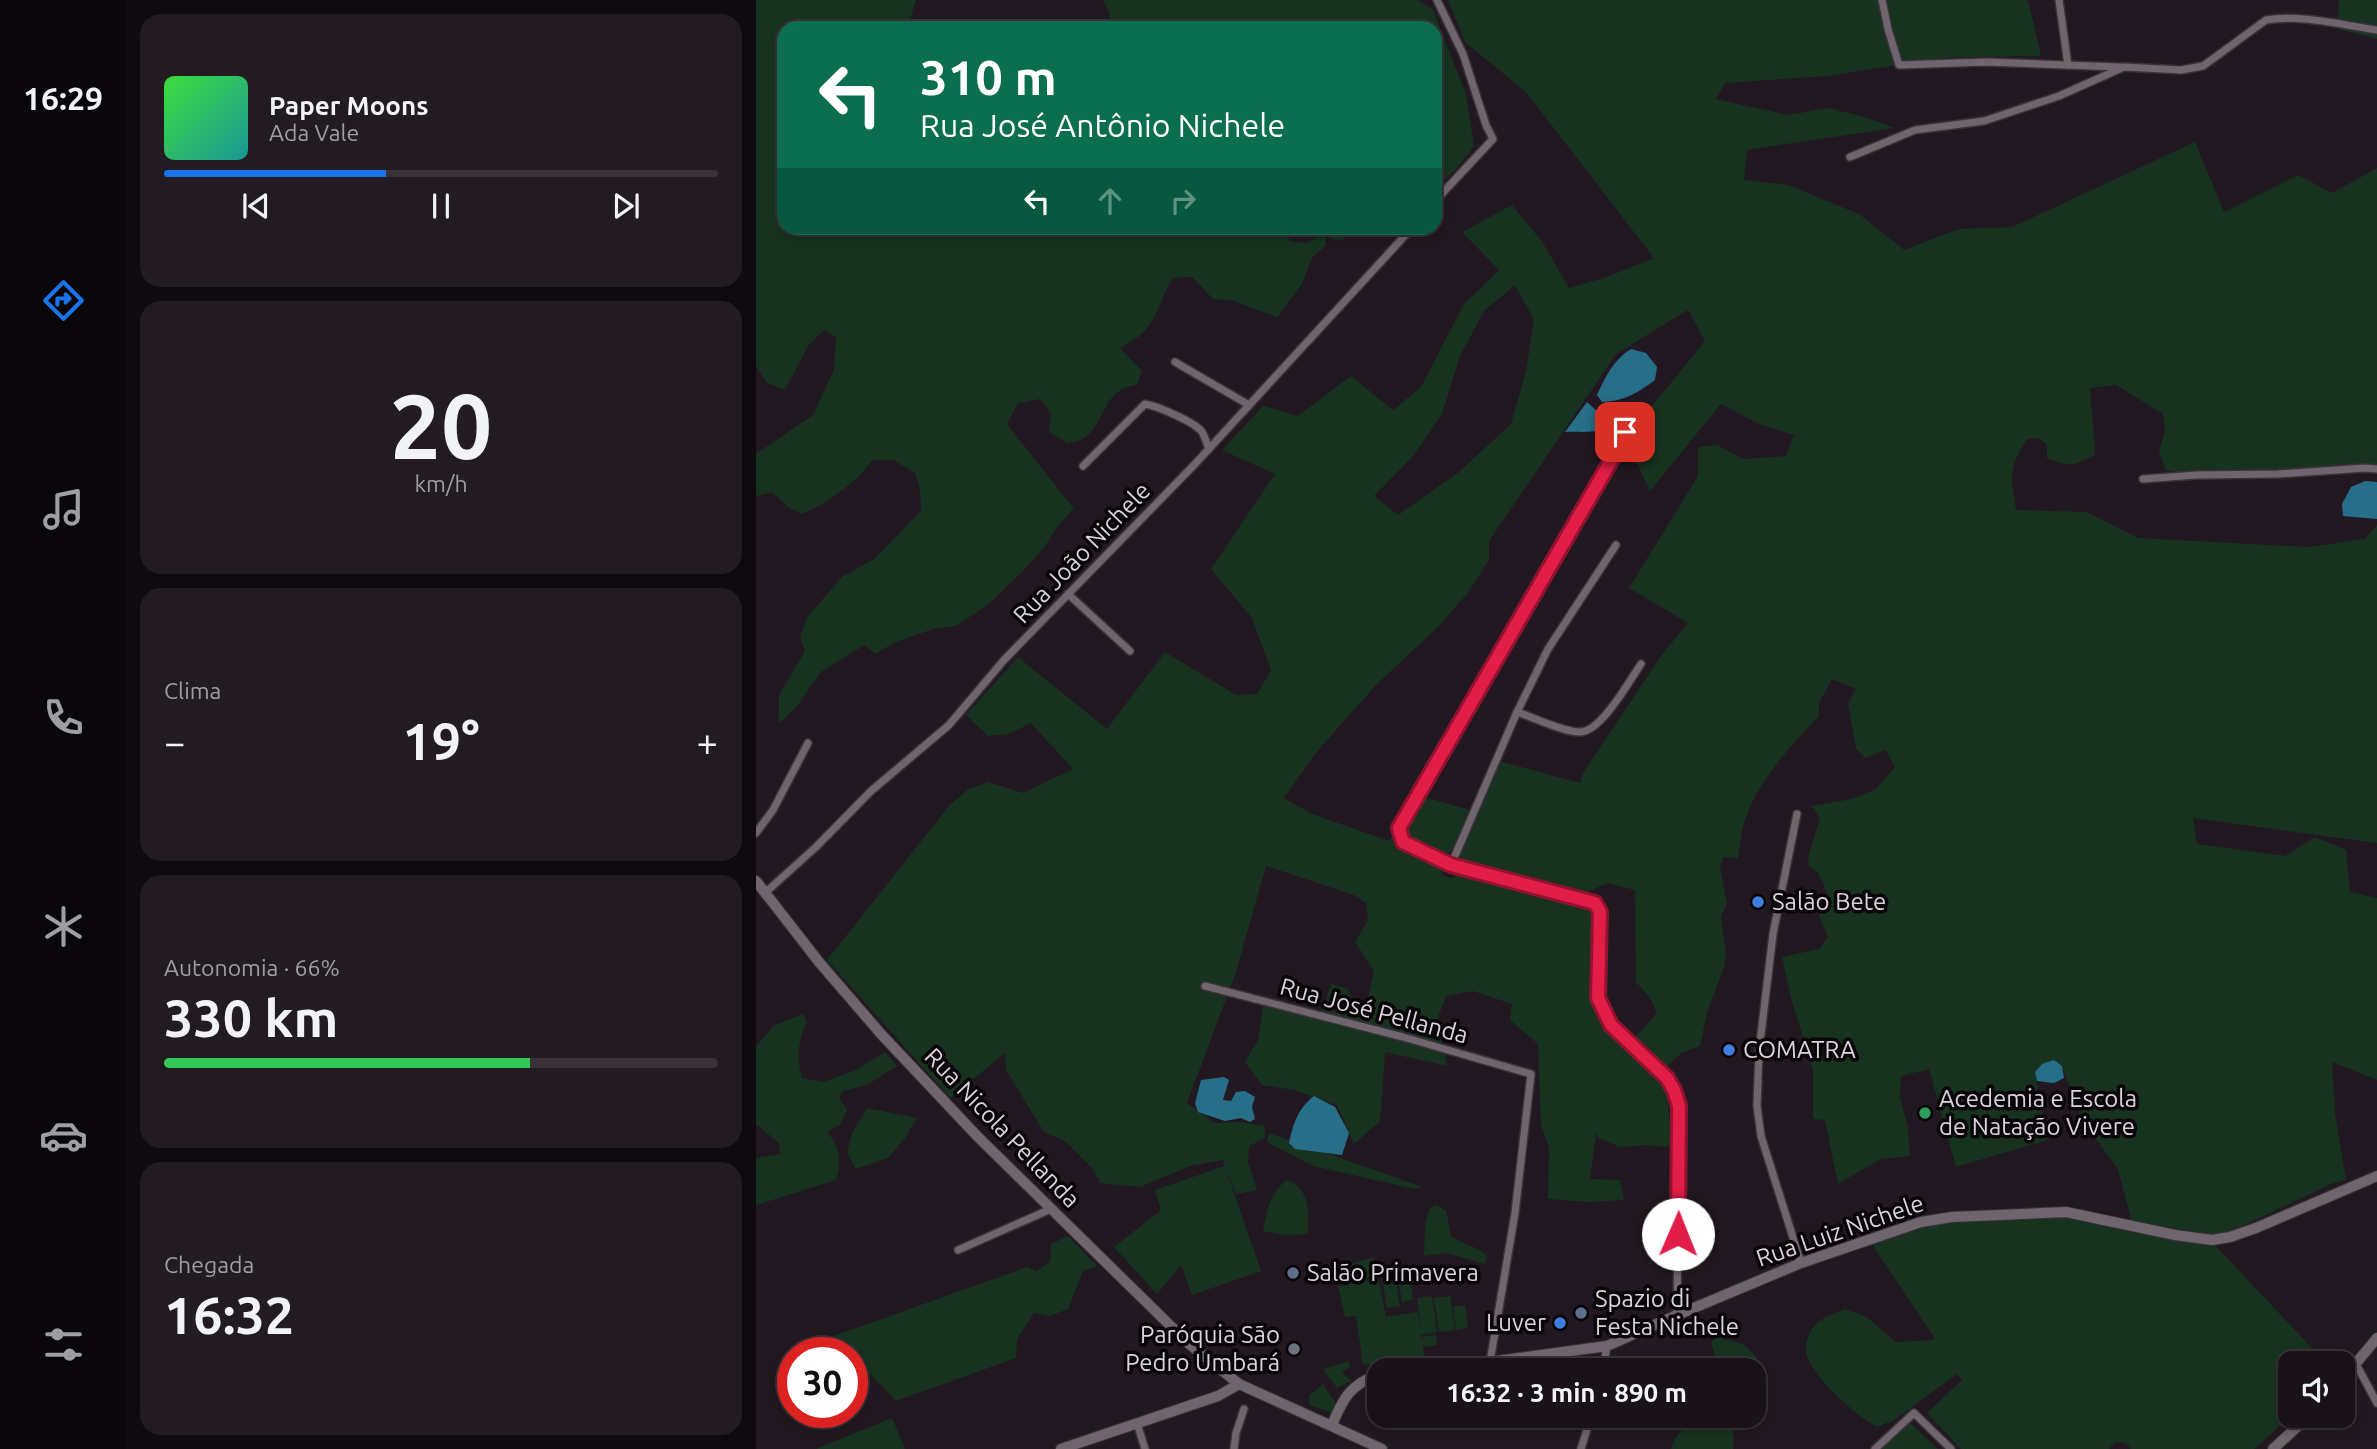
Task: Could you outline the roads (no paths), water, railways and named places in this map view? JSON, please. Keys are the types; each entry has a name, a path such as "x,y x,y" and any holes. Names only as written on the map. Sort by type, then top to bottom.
{"main road":[{"name":"Rua Nicola Pellanda","path":"756,881 819,962 881,1034 978,1137 1187,1342 1239,1384 1332,1425"},
{"name":"Rua Luiz Nichele","path":"1519,1358 1607,1346 1801,1263 1922,1222 1996,1213 2066,1212 2212,1240 2230,1237 2377,1177"},
{"path":"2356,1364 2377,1338"},
{"path":"1367,1380 1345,1396 1332,1425 1382,1449"},
{"path":"1061,1449 1218,1396 1239,1384"},
{"path":"2273,1449 2296,1428"}],"street":[{"path":"1437,0 1463,54 1493,139 1442,194"},
{"path":"1882,0 1899,65 1986,62 2181,70 2203,66 2266,20 2277,18 2377,30"},
{"path":"2059,0 2068,65"},
{"path":"1850,157 1915,130 1984,121 2059,96 2124,67"},
{"name":"Rua João Nichele","path":"766,892 816,847 871,791 949,725 1004,660 1209,449 1406,235"},
{"path":"1174,362 1249,405"},
{"path":"1083,466 1144,404 1154,405 1197,426 1209,449"},
{"path":"1625,432 1399,828 1403,842 1451,865 1595,903 1600,912 1598,998 1611,1025 1667,1078 1679,1106 1677,1314"},
{"path":"2143,479 2377,469"},
{"path":"1451,865 1517,712 1548,649 1616,545"},
{"path":"1068,594 1130,651"},
{"path":"1517,712 1571,730 1588,730 1604,717 1641,664"},
{"path":"756,833 773,810 808,743"},
{"path":"1797,814 1773,934 1759,1051 1757,1106 1761,1136 1801,1263"},
{"name":"Rua José Pellanda","path":"1205,986 1403,1037 1531,1074 1515,1213 1491,1358"},
{"path":"958,1250 1051,1209"},
{"path":"1605,1358 1607,1346"},
{"path":"2356,1364 2377,1402"},
{"path":"1234,1449 1244,1409"},
{"path":"1875,1449 1914,1413 1951,1449"},
{"path":"1137,1423 1145,1449"},
{"path":"1581,1449 1587,1428"}],"water":[{"path":"1631,349 1646,353 1657,367 1655,380 1630,396 1602,402 1597,395 1607,375 1615,363"},
{"path":"1587,402 1607,420 1605,428 1591,432 1565,432"},
{"path":"2365,481 2377,482 2377,519 2343,516 2342,504 2351,487"},
{"path":"2054,1060 2062,1066 2064,1078 2054,1083 2037,1081 2035,1072 2042,1064"},
{"path":"1224,1077 1229,1080 1223,1100 1231,1101 1236,1092 1245,1091 1255,1097 1252,1107 1255,1119 1250,1122 1241,1118 1225,1121 1198,1112 1195,1103 1201,1080"},
{"path":"1314,1096 1335,1107 1349,1133 1342,1155 1295,1149 1289,1143 1297,1117"}],"place":[{"name":"Salão Bete","path":"1758,902"},
{"name":"COMATRA","path":"1729,1050"},
{"name":"Acedemia e Escola de Natação Vivere","path":"1925,1113"},
{"name":"Salão Primavera","path":"1293,1273"},
{"name":"Spazio di Festa Nichele","path":"1581,1313"},
{"name":"Luver","path":"1560,1323"},
{"name":"Paróquia São Pedro Umbará","path":"1294,1349"}]}
